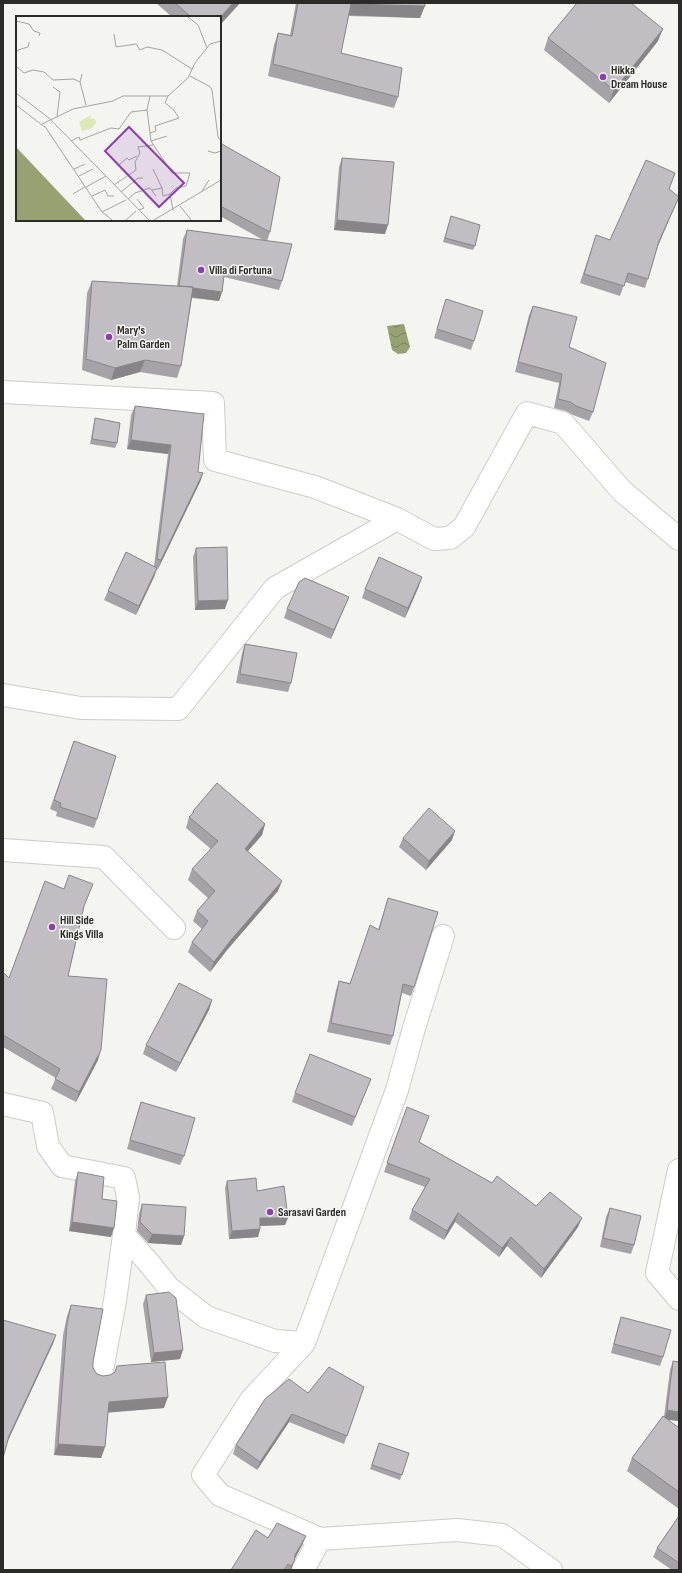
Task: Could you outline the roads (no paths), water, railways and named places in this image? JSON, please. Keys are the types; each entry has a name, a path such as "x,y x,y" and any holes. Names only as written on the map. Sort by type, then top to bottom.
{"street":[{"path":"3,392 213,403 215,460 315,487 397,519 434,539 450,538 464,526 527,413 563,423 622,492 679,539"},
{"path":"3,695 81,708 178,709 275,588 397,519"},
{"path":"3,850 104,857 174,928"},
{"path":"443,936 414,1028 397,1090 304,1343 251,1400 203,1474 220,1495 320,1539 457,1530 502,1534 550,1570"},
{"path":"3,1104 42,1113 48,1146 62,1166 124,1178 128,1197 124,1235 115,1301 101,1375"},
{"path":"679,1170 657,1273 679,1299"},
{"path":"124,1235 169,1288 206,1317 274,1341 304,1343"},
{"path":"304,1570 320,1539"}],"water":[{"path":"404,324 410,347 406,353 398,354 392,350 387,326"}],"place":[{"name":"Hikka Dream House","path":"603,77"},
{"name":"Villa di Fortuna","path":"201,270"},
{"name":"Mary's Palm Garden","path":"109,337"},
{"name":"Hill Side Kings Villa","path":"52,927"},
{"name":"Sarasavi Garden","path":"270,1212"}]}
